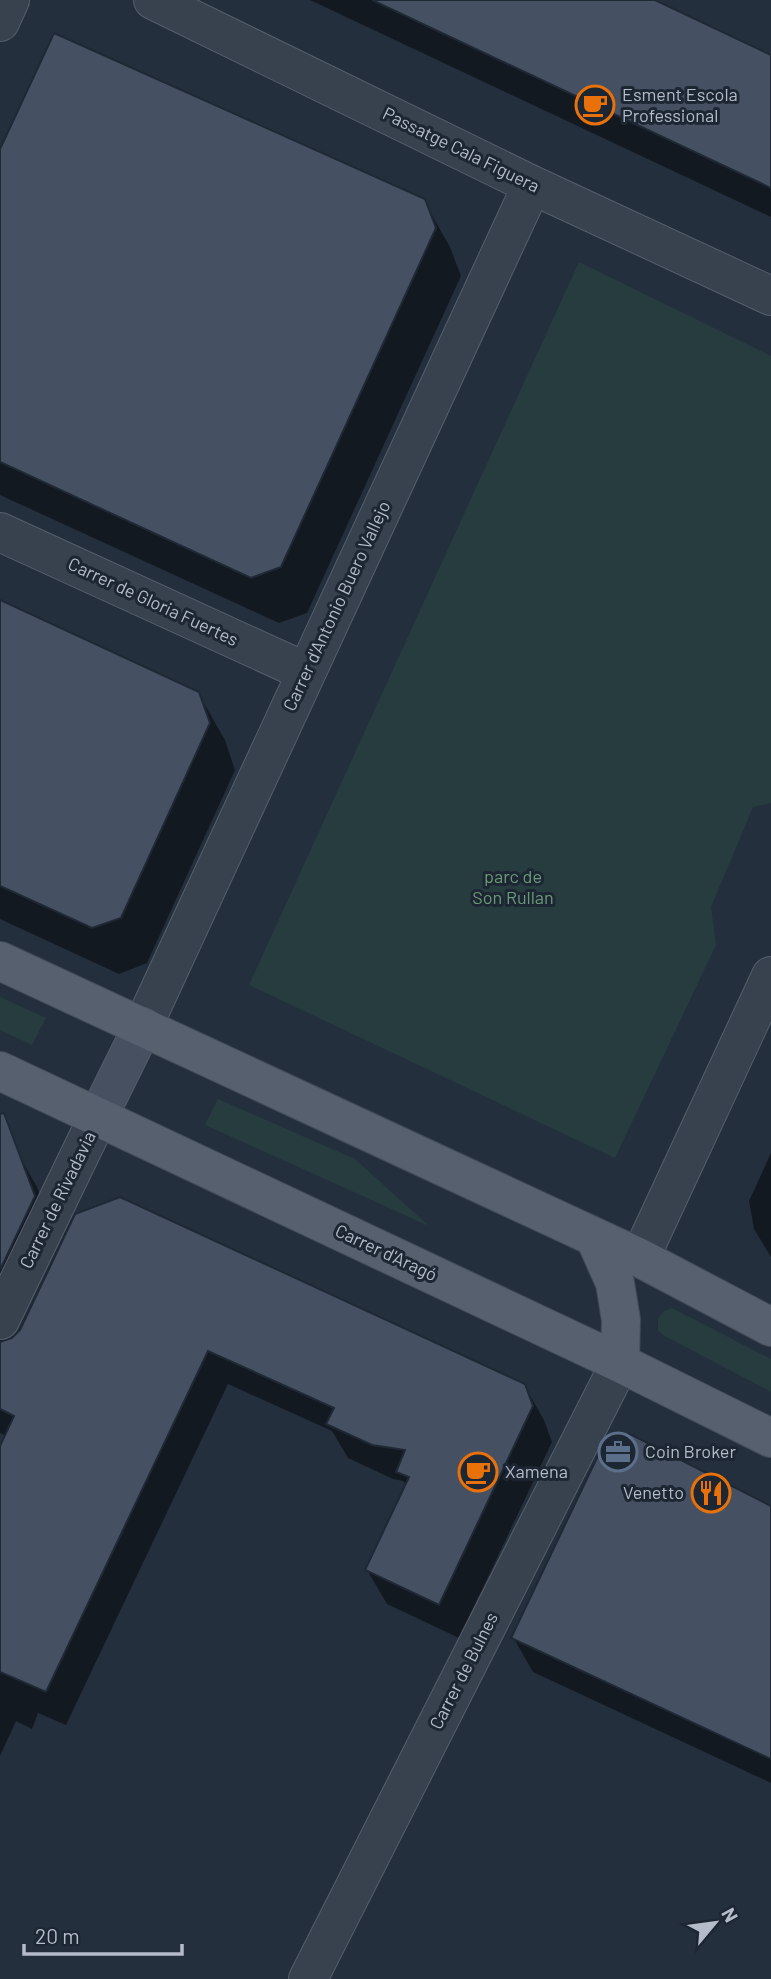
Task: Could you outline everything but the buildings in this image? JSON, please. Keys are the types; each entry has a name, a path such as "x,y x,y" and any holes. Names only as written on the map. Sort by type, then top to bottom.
{"main road":[{"path":"0,961 640,1258 771,1327"},
{"name":"Carrer d'Aragó","path":"0,1071 620,1363 771,1438"},
{"path":"594,1238 615,1283 621,1320 620,1363"}],"street":[{"path":"0,22 10,0"},
{"name":"Passatge Cala Figuera","path":"153,0 532,186 771,296"},
{"name":"Carrer d'Antonio Buero Vallejo","path":"143,1026 532,186"},
{"name":"Carrer de Gloria Fuertes","path":"0,532 306,672"},
{"path":"640,1258 771,976"},
{"path":"98,1118 143,1026"},
{"name":"Carrer de Rivadavia","path":"0,1320 98,1118"},
{"name":"Carrer de Bulnes","path":"307,1979 620,1363"}],"green space":[{"name":"parc de Son Rullan","path":"579,262 771,356 771,803 753,807 711,907 716,945 615,1158 249,985"},
{"path":"0,997 46,1018 32,1045 0,1030"},
{"path":"218,1099 355,1159 429,1226 205,1125"},
{"path":"672,1308 771,1359 771,1392 663,1335 658,1330 658,1318 664,1311"}],"place":[{"name":"Esment Escola Professional","path":"595,105"},
{"name":"Coin Broker","path":"618,1452"},
{"name":"Xamena","path":"478,1472"},
{"name":"Venetto","path":"711,1493"}]}
